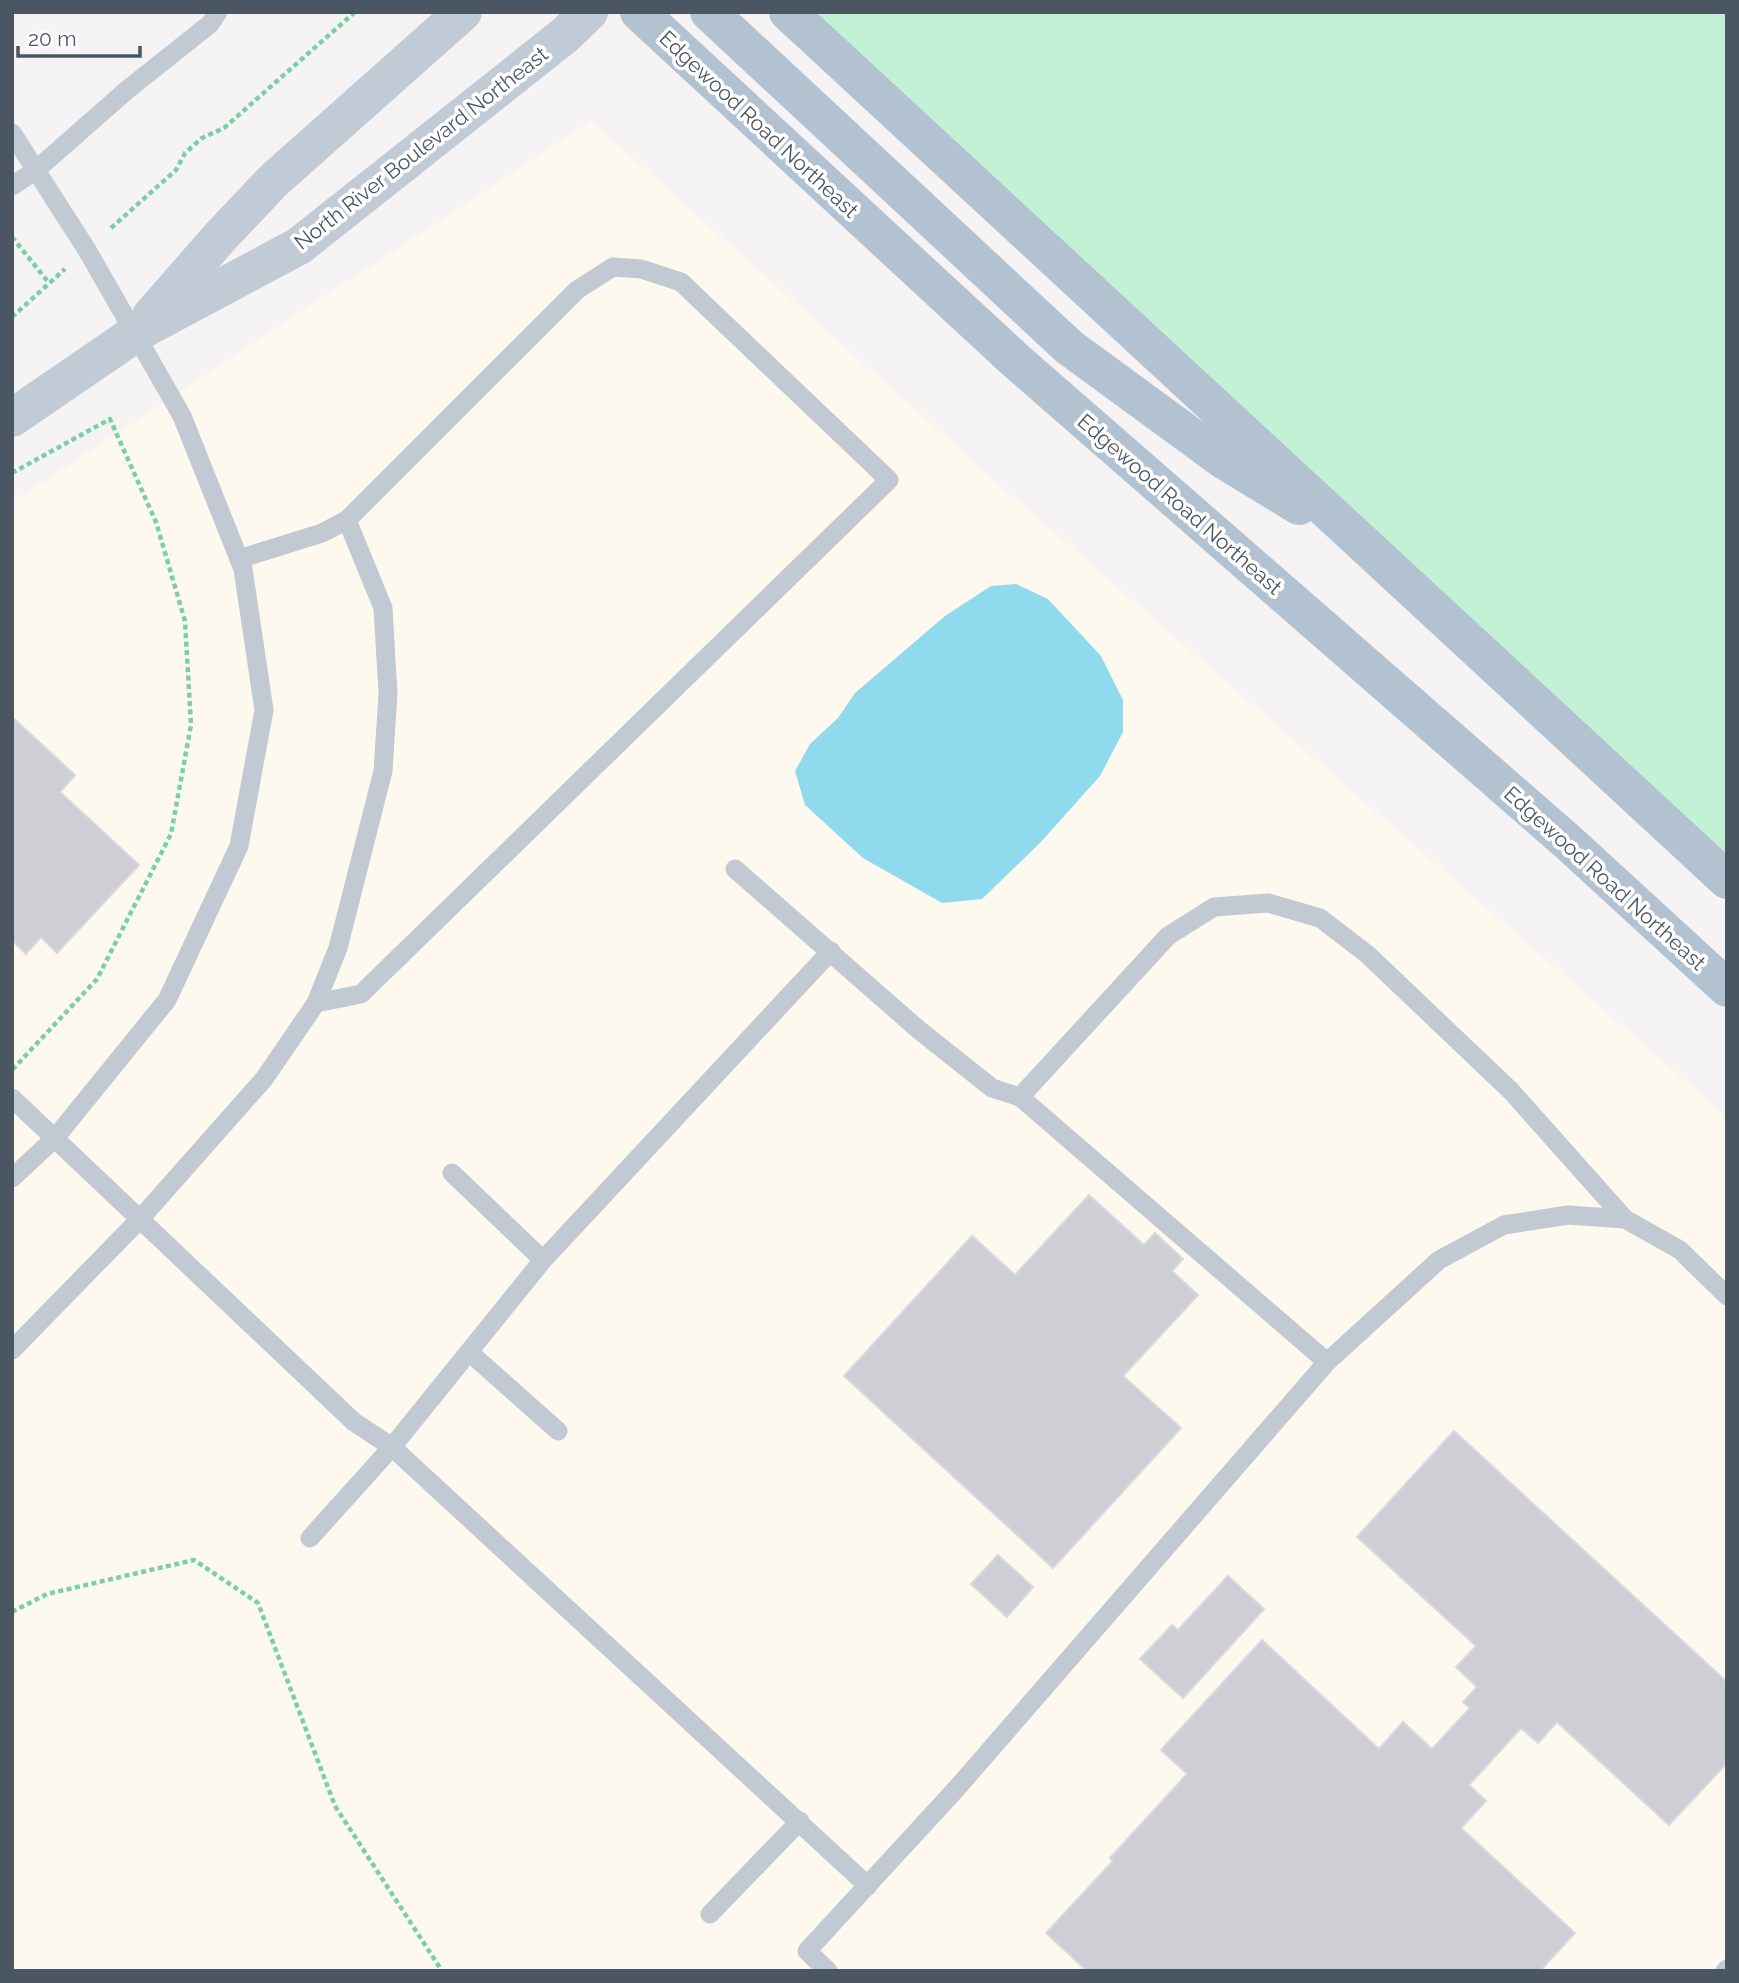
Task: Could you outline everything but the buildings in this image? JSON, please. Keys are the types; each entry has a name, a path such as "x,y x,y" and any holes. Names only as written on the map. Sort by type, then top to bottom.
{"main road":[{"name":"Edgewood Road Northeast","path":"639,12 1014,359 1569,843 1727,988"},
{"path":"709,12 1069,347 1222,459 1375,554"},
{"path":"788,12 1727,880"}],"street":[{"name":"North River Boulevard Northeast","path":"136,333 220,236 273,181 463,12"},
{"name":"North River Boulevard Northeast","path":"12,418 136,333 299,246 565,35 589,12"}],"lane":[{"path":"12,186 36,170 127,90 210,24 218,12"},
{"path":"12,133 136,333 182,416 243,569 264,710 239,846 167,1000 55,1138 12,1178"},
{"path":"239,559 322,533 347,520 577,290 613,267 641,268 681,282 889,480 361,994 316,1003"},
{"path":"12,1350 140,1219 264,1079 316,1003 338,948 383,771 386,733 388,694 383,608 347,520"},
{"path":"735,869 919,1030 992,1088 1020,1097 1327,1362"},
{"path":"1020,1097 1168,936 1214,907 1268,903 1320,918 1367,954 1511,1091 1625,1219 1679,1250 1727,1296"},
{"path":"310,1538 392,1447 543,1260 831,951"},
{"path":"12,1098 354,1422 392,1447 868,1886"},
{"path":"452,1173 543,1260"},
{"path":"828,1971 807,1951 966,1777 1327,1362 1439,1260 1504,1225 1568,1215 1625,1219"},
{"path":"469,1352 558,1431"},
{"path":"710,1914 800,1821"}],"path":[{"path":"12,317 176,170 185,153 202,138 224,128 355,12"},
{"path":"12,237 49,283"},
{"path":"12,473 110,419 156,522 185,621 191,725 171,834 97,979 12,1070"},
{"path":"12,1612 47,1594 194,1560 258,1603 335,1806 442,1971"}],"shaded area":[{"path":"591,121 1002,487 1727,1117 1727,1971 12,1971 12,502"}],"green space":[{"path":"794,12 1727,12 1727,880"}],"water":[{"path":"1016,584 1048,599 1101,656 1123,700 1123,732 1100,776 1040,843 982,899 942,903 863,858 805,805 795,771 810,744 838,718 855,693 945,616 991,586"}]}
